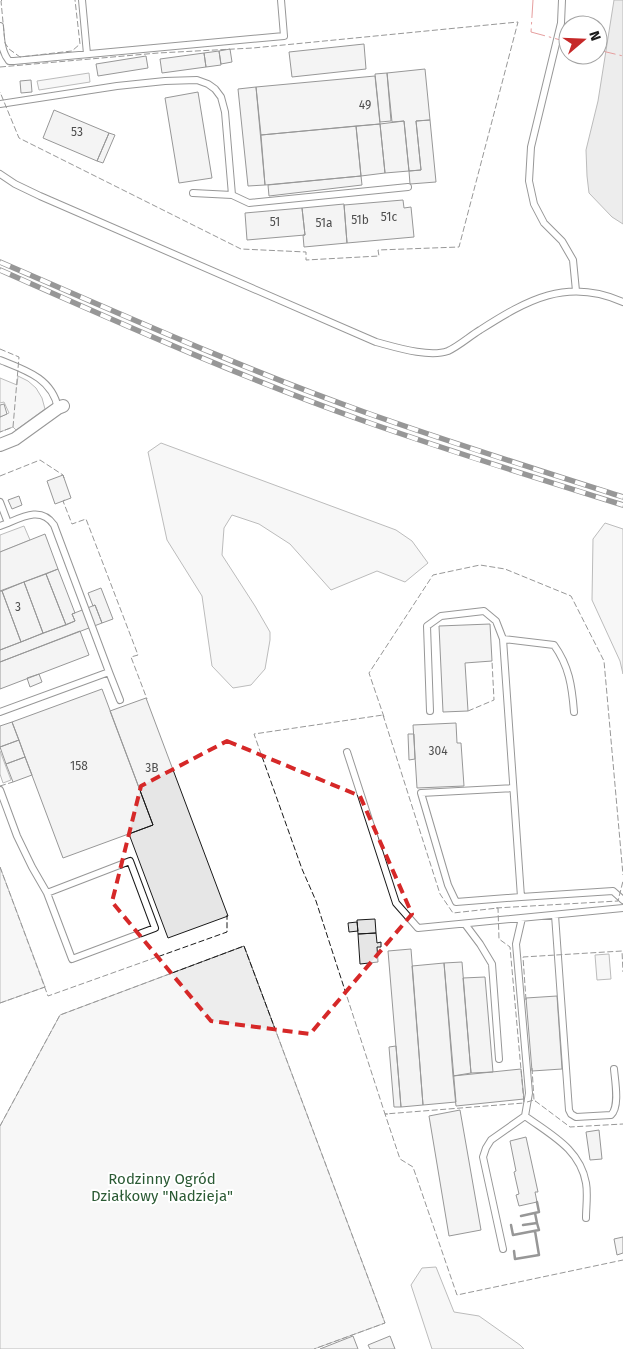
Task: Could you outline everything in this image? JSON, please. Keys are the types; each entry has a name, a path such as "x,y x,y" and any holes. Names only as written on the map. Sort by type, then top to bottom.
{"street":[{"path":"0,445 15,439 61,407"}],"lane":[{"path":"82,0 87,54"},
{"path":"0,26 2,47 6,58 9,61 14,61 284,36 281,0"},
{"path":"562,0 561,23 531,147 529,181 534,204 544,223 562,241 573,260 576,291"},
{"path":"0,104 117,86 165,81 197,80 208,84 221,97 225,112 232,195"},
{"path":"0,174 15,184 40,196 152,245 376,342 406,350 432,353 447,351 502,316 527,303 564,291 591,292 623,302"},
{"path":"193,193 232,195 249,203 408,187"},
{"path":"0,360 35,375 47,386 61,407"},
{"path":"0,502 8,522"},
{"path":"0,526 29,515 41,515 50,519 54,525 120,700"},
{"path":"430,711 427,626 441,616 484,610 496,621 503,639 521,897"},
{"path":"503,639 554,645 563,657 572,684 574,712"},
{"path":"0,712 109,672"},
{"path":"347,752 396,904 418,928 623,908"},
{"path":"513,788 421,793 448,885 456,902 613,890 623,900"},
{"path":"0,790 17,836 47,893 72,960 155,928 130,861 47,893"},
{"path":"556,915 569,1110 571,1114 576,1117 611,1115 614,1113 616,1103 614,1069"},
{"path":"502,1249 483,1158 486,1148 492,1140 525,1116 529,1093 516,944 522,918"},
{"path":"465,924 492,964 499,1059"},
{"path":"525,1116 568,1148 579,1162 586,1184 586,1218"}],"highlighted area":[{"path":"227,741 360,796 412,914 310,1034 211,1021 112,902 141,786"}],"shaded area":[{"path":"614,0 623,0 623,224 612,217 589,193 587,176 586,150 598,101 604,65 608,65 608,38"},
{"path":"89,73 90,82 39,90 37,81"},
{"path":"18,376 36,388 42,398 45,409 16,430 13,427 0,432 0,417 9,413 4,402 0,403 0,378 17,385"},
{"path":"161,443 396,530 412,541 428,563 405,582 377,571 331,590 290,544 259,524 232,515 224,528 222,555 270,632 265,669 251,685 233,688 212,666 202,596 167,540 148,452"},
{"path":"605,523 623,529 623,674 620,661 592,600 593,539"},
{"path":"24,526 30,540 0,552 0,535"},
{"path":"0,751 11,780 3,783 0,774"},
{"path":"0,867 45,987 0,1003"},
{"name":"Rodzinny Ogród Działkowy \"Nadzieja\"","path":"244,946 385,1323 314,1349 0,1349 0,1126 60,1015"},
{"path":"609,954 611,979 597,980 595,955"},
{"path":"436,1267 454,1312 479,1316 524,1349 432,1349 411,1285 422,1268"}],"building":[{"path":"364,44 366,69 292,77 289,52"},
{"path":"230,49 232,62 221,64 219,51"},
{"path":"219,51 221,65 206,67 204,53"},
{"path":"204,53 206,67 162,73 160,59"},
{"path":"146,56 148,68 98,76 96,64"},
{"path":"425,69 430,120 416,121 421,170 409,171 404,121 392,122 387,73"},
{"path":"387,73 391,121 380,122 375,74"},
{"path":"375,76 380,124 261,135 256,87"},
{"path":"31,80 32,92 21,93 20,81"},
{"path":"256,87 265,185 248,186 238,89"},
{"path":"198,92 212,178 179,183 165,98"},
{"path":"54,110 109,133 97,161 43,138"},
{"path":"430,120 436,182 410,184 409,171 421,170 416,121"},
{"path":"404,121 409,171 385,173 380,124"},
{"path":"380,124 385,173 361,176 356,126"},
{"path":"356,126 361,176 265,185 261,135"},
{"path":"109,133 115,135 103,163 97,161"},
{"path":"361,176 362,185 269,196 268,185"},
{"path":"403,200 404,208 411,207 414,237 347,243 344,205"},
{"path":"344,204 347,243 304,247 303,235 305,235 302,208"},
{"path":"302,208 305,235 247,240 245,213"},
{"path":"4,404 7,414 0,417 0,405"},
{"path":"63,475 71,498 55,504 47,481"},
{"path":"19,496 22,505 12,509 8,500"},
{"path":"45,534 58,569 0,591 0,552"},
{"path":"58,569 75,613 72,614 75,621 66,625 46,574"},
{"path":"46,574 66,625 43,633 24,582"},
{"path":"24,582 43,633 21,642 2,591"},
{"path":"101,588 113,619 102,623 88,593"},
{"path":"0,591 2,591 21,642 0,650"},
{"path":"95,605 102,623 0,662 0,650 75,621 72,614"},
{"path":"490,624 492,661 465,663 468,711 443,712 439,626"},
{"path":"80,631 89,655 0,689 0,662"},
{"path":"39,674 42,682 30,687 27,678"},
{"path":"102,689 153,825 63,858 12,722"},
{"path":"146,698 228,916 168,938 129,834 153,825 110,711"},
{"path":"12,722 19,740 0,747 0,726"},
{"path":"456,723 457,743 461,743 464,786 417,788 413,725"},
{"path":"408,734 414,734 415,759 409,760"},
{"path":"19,740 25,757 6,764 0,747"},
{"path":"25,757 32,775 13,782 6,764"},
{"path":"375,919 376,933 358,934 357,920"},
{"path":"357,922 358,931 349,932 348,923"},
{"path":"376,933 377,943 381,942 381,947 377,947 378,962 360,964 358,934"},
{"path":"411,949 423,1105 401,1107 388,951"},
{"path":"462,962 471,1073 453,1076 444,963"},
{"path":"444,963 456,1102 423,1105 412,966"},
{"path":"485,977 493,1072 471,1073 463,978"},
{"path":"557,996 562,1069 532,1071 526,998"},
{"path":"396,1046 401,1107 394,1107 389,1047"},
{"path":"521,1069 524,1099 456,1106 453,1076"},
{"path":"460,1110 481,1230 449,1236 429,1116"},
{"path":"599,1130 602,1159 590,1160 586,1132"},
{"path":"526,1137 538,1192 535,1192 537,1202 519,1206 516,1195 519,1194 514,1172 516,1171 510,1141"},
{"path":"623,1237 623,1253 617,1255 614,1239"},
{"path":"353,1336 358,1349 320,1349"},
{"path":"390,1336 395,1349 370,1349 368,1345"}],"railway":[{"path":"0,262 182,340 321,396 431,435 623,497"},
{"path":"0,270 180,349 318,404 428,443 623,505"}],"fence":[{"path":"2,0 5,43 9,49 20,57 72,51 80,44 75,0"},
{"path":"0,67 158,53 253,48 518,22 459,247 378,250 379,256 306,260 306,252 241,249 19,138 0,92"},
{"path":"0,349 19,357 13,427 0,432"},
{"path":"0,476 40,460 63,475 64,478"},
{"path":"65,500 63,501 72,524 86,519 138,655 131,657 147,699"},
{"path":"384,717 369,673 433,575 480,565 505,569 571,596 604,661 623,875"},
{"path":"468,711 494,700 492,661"},
{"path":"383,715 440,894 453,913 498,908 499,939 510,947 524,1103 385,1114 316,901 302,869 254,734 383,715"},
{"path":"0,786 13,782"},
{"path":"0,867 48,996 227,932 227,915"},
{"path":"496,908 618,901 623,881"},
{"path":"0,1126 60,1015 244,946 385,1323 314,1349"},
{"path":"526,1000 523,957 622,951 623,972"},
{"path":"0,1003 45,987 44,984"},
{"path":"532,1068 534,1100 536,1102"},
{"path":"527,1102 534,1100 570,1127 623,1124"},
{"path":"388,1114 385,1114 400,1159 413,1167 457,1295 623,1260"}],"wall":[{"path":"521,1216 539,1212 537,1202"},
{"path":"523,1225 537,1223 535,1213"},
{"path":"511,1225 513,1235 539,1230 537,1223"},
{"path":"514,1251 515,1259 539,1255 535,1231"}],"power":[{"path":"533,0 531,32 558,39"},
{"path":"608,52 623,56"}]}
